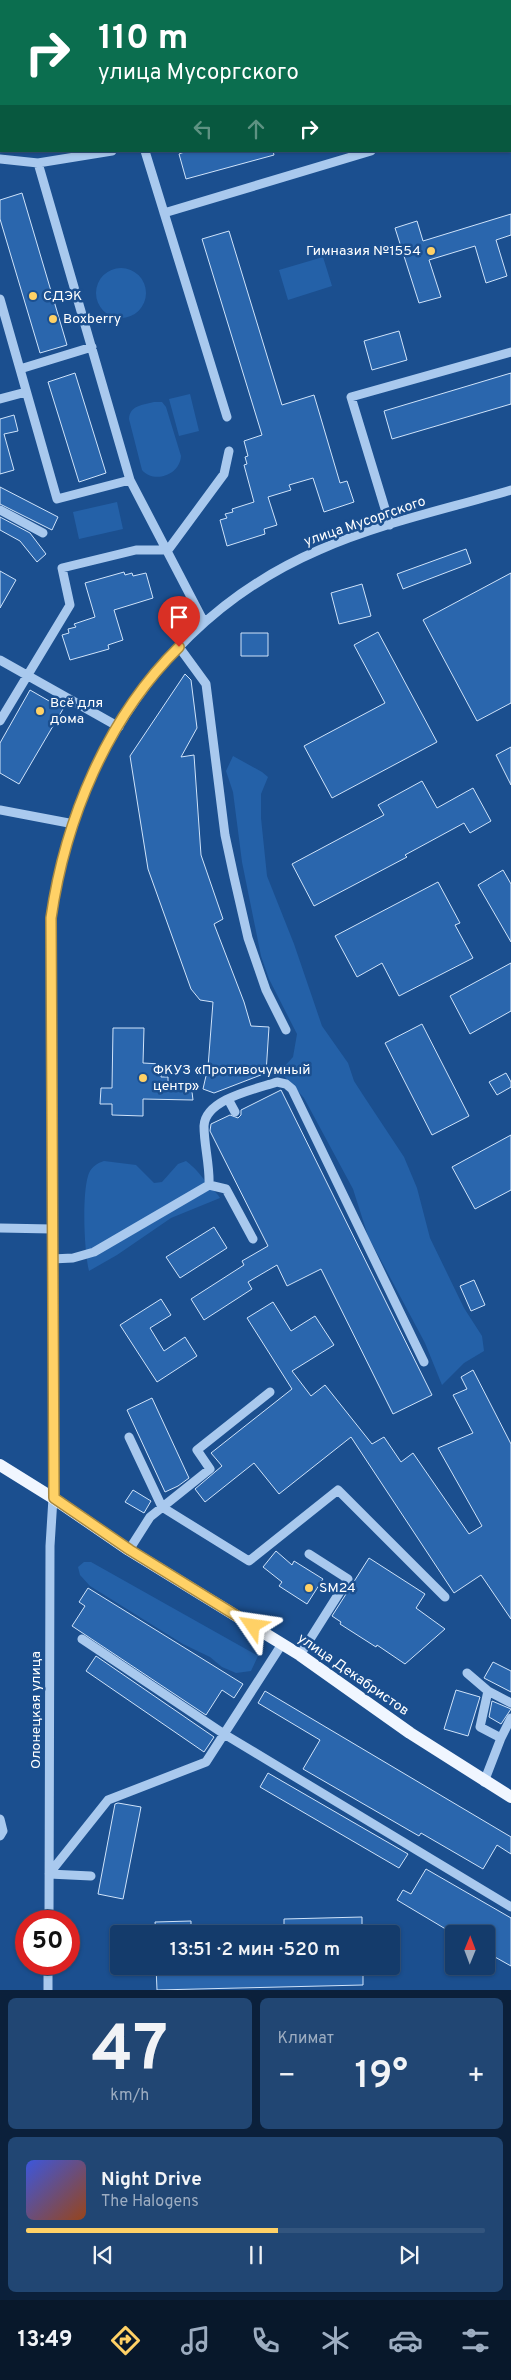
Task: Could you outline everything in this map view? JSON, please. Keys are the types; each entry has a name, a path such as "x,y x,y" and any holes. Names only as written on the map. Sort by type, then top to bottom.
{"main road":[{"name":"улица Декабристов","path":"0,1465 54,1498 130,1550 300,1655 410,1733 511,1798"}],"street":[{"path":"0,159 38,163 106,152"},
{"path":"145,152 227,417"},
{"path":"164,213 368,152"},
{"path":"38,163 130,480 204,622"},
{"path":"0,299 57,499 130,480"},
{"path":"20,370 92,347"},
{"path":"390,525 351,397 511,352"},
{"path":"0,399 26,392"},
{"path":"168,550 224,474 229,451"},
{"name":"улица Мусоргского","path":"54,1498 51,918 56,883 84,791 104,751 119,727 164,663 204,622 230,600 280,568 320,549 390,525 511,490"},
{"path":"0,510 43,532"},
{"path":"0,721 70,604 62,568 136,550 168,550"},
{"path":"179,647 206,684 225,835 248,938 266,990 286,1030"},
{"path":"0,660 119,727"},
{"path":"0,810 74,824"},
{"path":"209,1185 204,1124 210,1110 228,1099 277,1082 286,1084 292,1089 424,1362"},
{"path":"228,1099 235,1112"},
{"path":"52,1259 73,1258 94,1252 209,1185 226,1189 253,1239"},
{"path":"0,1228 52,1229"},
{"path":"130,1550 150,1517 210,1469 197,1450 270,1392"},
{"path":"129,1437 162,1507 250,1560 338,1490 445,1597"},
{"name":"Олонецкая улица","path":"48,1910 50,1546 54,1498"},
{"path":"300,1655 348,1579 309,1554"},
{"path":"82,1639 224,1734 511,1908"},
{"path":"49,1874 108,1800 206,1762 282,1644"},
{"path":"467,1673 488,1690 511,1703"},
{"path":"488,1690 480,1726 501,1738"},
{"path":"484,1782 511,1718"},
{"path":"0,1819 3,1831 0,1836"},
{"path":"49,1874 91,1876"},
{"path":"48,1975 48,1990"}],"shaded area":[{"path":"323,257 332,286 288,300 279,270"},
{"path":"116,268 126,268 139,275 146,288 146,298 139,311 126,318 116,318 107,314 100,307 96,298 96,288 100,279 107,272"},
{"path":"190,394 199,431 179,436 169,399"},
{"path":"154,402 162,402 166,407 181,456 180,463 176,468 166,475 159,477 147,474 142,470 129,419 134,408"},
{"path":"117,502 123,529 79,539 73,512"},
{"path":"233,756 268,777 261,794 261,818 267,876 294,944 322,1026 348,1063 354,1081 404,1157 417,1188 430,1238 464,1308 482,1336 484,1351 464,1363 442,1385 425,1343 368,1236 353,1189 304,1098 283,1075 283,1068 293,1057 297,1034 269,979 261,956 242,862 233,792 226,771"},
{"path":"104,1161 136,1165 154,1183 162,1182 178,1164 186,1161 220,1198 171,1218 117,1255 89,1271 84,1224 86,1185 92,1168"},
{"path":"84,1562 91,1562 258,1656 251,1671 236,1673 222,1667 210,1657 183,1644 90,1586 80,1575 78,1567"}],"building":[{"path":"184,152 273,152 274,155 186,179 179,154"},
{"path":"22,193 67,345 40,353 0,219 0,200"},
{"path":"511,214 511,235 496,240 507,276 486,283 475,246 429,260 441,297 419,303 395,228 417,221 423,241"},
{"path":"229,231 282,405 314,395 340,483 347,481 354,502 324,512 313,478 289,485 291,490 268,497 277,525 264,529 265,534 227,546 220,520 227,518 225,514 233,512 232,509 254,502 244,465 247,464 245,457 248,456 244,441 262,435 202,239"},
{"path":"399,331 407,360 372,370 364,341"},
{"path":"75,373 106,473 79,482 48,382"},
{"path":"511,373 511,404 392,439 384,411"},
{"path":"14,415 18,431 4,434 14,470 0,474 0,419"},
{"path":"0,487 58,517 52,530 0,504"},
{"path":"0,517 30,533 46,554 37,562 20,541 0,530"},
{"path":"466,549 471,563 403,589 397,574"},
{"path":"0,571 16,580 0,608"},
{"path":"124,572 125,575 132,573 133,576 146,573 153,598 114,610 123,640 108,645 109,649 70,660 62,635 69,633 68,629 76,627 74,624 95,617 85,583"},
{"path":"511,573 511,703 477,721 423,620"},
{"path":"362,584 371,616 339,624 331,593"},
{"path":"378,632 437,742 332,798 304,746 385,703 354,645"},
{"path":"241,633 268,633 268,656 241,656"},
{"path":"185,674 191,680 197,728 181,757 194,755 201,855 223,919 214,924 244,1002 251,1026 269,1027 266,1073 214,1093 203,1089 208,1067 213,1002 200,1000 191,989 148,869 130,756"},
{"path":"30,690 63,709 19,784 0,773 0,743"},
{"path":"511,747 511,785 496,755"},
{"path":"422,781 437,808 473,788 491,821 470,833 464,823 405,855 407,857 314,906 292,864 384,815 378,805"},
{"path":"503,870 511,884 511,942 478,885"},
{"path":"438,882 460,923 455,925 473,958 399,996 382,963 357,977 335,936"},
{"path":"511,963 511,1011 470,1034 450,996"},
{"path":"422,1024 469,1116 432,1135 385,1043"},
{"path":"113,1028 144,1028 143,1063 161,1064 161,1077 168,1077 168,1086 191,1084 193,1100 143,1099 143,1116 112,1115 112,1104 100,1104 101,1088 112,1088"},
{"path":"506,1073 511,1082 511,1087 497,1095 489,1082"},
{"path":"281,1090 432,1395 393,1414 321,1269 287,1286 277,1265 248,1282 252,1289 204,1320 191,1299 244,1265 242,1261 268,1246 210,1131 211,1124 230,1115 238,1118 241,1115 241,1110"},
{"path":"511,1135 511,1190 475,1209 452,1167"},
{"path":"214,1227 227,1248 180,1278 166,1257"},
{"path":"474,1280 485,1305 471,1311 460,1286"},
{"path":"161,1299 171,1315 150,1328 164,1351 185,1337 197,1356 157,1382 120,1325"},
{"path":"273,1302 291,1331 315,1316 334,1345 292,1371 311,1396 325,1385 372,1444 384,1437 401,1462 413,1453 469,1534 482,1526 438,1448 473,1433 453,1395 467,1389 461,1377 473,1370 511,1444 511,1619 481,1575 454,1593 351,1437 279,1494 254,1463 205,1502 195,1489 222,1466 211,1453 292,1389 247,1318"},
{"path":"152,1398 189,1478 165,1492 127,1410"},
{"path":"133,1490 151,1501 144,1513 125,1502"},
{"path":"276,1551 292,1565 294,1561 323,1579 307,1604 279,1586 282,1582 263,1567"},
{"path":"369,1558 425,1594 416,1608 445,1629 405,1664 377,1645 376,1647 340,1624 341,1622 332,1616"},
{"path":"88,1588 243,1684 234,1698 222,1690 206,1715 72,1626 85,1606 79,1602"},
{"path":"96,1656 214,1737 204,1752 86,1671"},
{"path":"493,1662 511,1671 511,1692 484,1678"},
{"path":"456,1690 480,1697 468,1736 444,1729"},
{"path":"265,1691 511,1837 511,1854 497,1845 483,1869 421,1833 419,1836 303,1769 320,1740 258,1703"},
{"path":"492,1701 511,1709 501,1724 489,1717"},
{"path":"268,1773 408,1854 399,1868 260,1787"},
{"path":"115,1804 141,1807 123,1899 98,1894"},
{"path":"426,1869 511,1918 511,1966 495,1957 495,1925 445,1925 445,1929 397,1900 403,1890 411,1894"},
{"path":"362,1917 362,1925 284,1925 284,1919"},
{"path":"191,1921 191,1925 155,1925 155,1922"},
{"path":"156,1975 363,1975 363,1985 157,1990"}],"place":[{"name":"Гимназия №1554","path":"431,251"},
{"name":"СДЭК","path":"33,296"},
{"name":"Boxberry","path":"53,319"},
{"name":"Всё для дома","path":"40,711"},
{"name":"ФКУЗ «Противочумный центр»","path":"143,1078"},
{"name":"SM24","path":"309,1588"}],"route":[{"path":"179,647 138,697 104,751 84,791 56,883 51,918 54,1498 130,1550 253,1626"}]}
